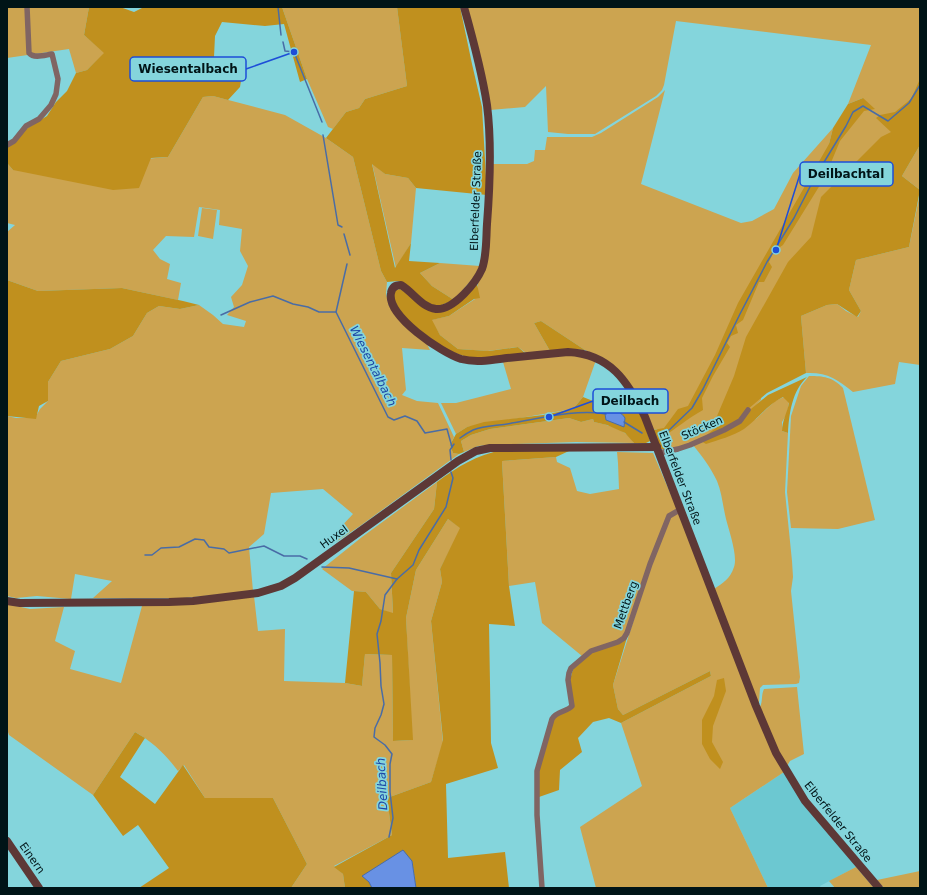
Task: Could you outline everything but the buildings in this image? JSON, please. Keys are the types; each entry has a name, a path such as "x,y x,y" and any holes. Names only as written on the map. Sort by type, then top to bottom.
{"main road":[{"name":"Elberfelder Straße","path":"464,7 476,51 487,107 489,195 484,260 477,278 469,289 454,303 447,307 440,309 429,307 401,285 393,287 390,298 393,305 401,317 430,343 446,353 464,360 482,361 568,352 580,353 592,356 606,363 619,374 630,388 645,417 748,685 776,753 805,801 879,888"},
{"name":"Huxel","path":"7,601 20,603 169,602 193,601 258,593 281,586 296,578 464,457 476,451 490,448 658,450"},
{"name":"Einern","path":"7,841 39,888"}],"street":[{"path":"7,145 14,141 26,126 39,119 51,105 56,94 58,79 52,54 35,57 29,53 27,7"},
{"name":"Stöcken","path":"658,450 690,446 740,421 748,410"},
{"name":"Mettberg","path":"542,888 537,815 536,771 552,719 554,715 572,706 568,680 571,668 591,651 618,642 624,638 668,516 681,509"}],"shaded area":[{"path":"7,7 89,7 84,35 105,53 87,70 76,73 69,49 7,58"},
{"path":"89,7 120,7 134,12 144,7 282,7 307,79 300,82 284,24 265,26 222,22 215,36 214,57 217,73 242,75 240,87 228,100 213,96 203,97 168,157 151,158 139,188 113,190 13,170 7,163 7,148 26,129 47,116 56,102 67,91 76,73 87,70 104,53 84,35"},
{"path":"282,7 397,7 407,86 365,99 359,108 346,112 333,129 328,127 307,79"},
{"path":"397,7 460,7 482,107 487,195 416,188 408,178 385,174 372,164 395,268 411,243 409,261 440,263 420,273 432,286 454,300 439,306 428,304 403,283 398,281 387,282 381,271 353,157 326,138 346,112 359,108 365,99 407,86"},
{"path":"467,7 920,7 920,93 762,351 761,400 742,420 683,449 664,449 657,429 653,430 610,362 585,350 541,321 534,323 550,351 526,353 518,347 488,351 458,349 440,335 431,320 449,316 475,299 479,279 492,164 527,164 534,161 535,150 545,150 547,137 592,137 601,133 658,97 665,90 641,184 741,223 752,221 774,209 793,173 833,128 829,144 863,98 848,104 871,45 676,21 662,90 656,96 595,134 568,134 548,132 546,86 525,107 490,110"},
{"path":"920,79 920,145 902,176 920,190 909,247 856,260 849,290 861,311 857,317 837,304 827,305 801,316 806,373 767,393 747,410 739,420 700,440 721,424 717,416 734,376 746,337 788,262 811,237 821,197 881,137 891,132 876,118 880,115 895,112 911,99"},
{"path":"213,96 285,115 326,138 353,157 381,271 387,282 386,294 389,306 427,344 430,350 402,348 406,390 402,395 417,401 438,403 454,437 450,445 453,453 459,454 336,542 336,532 353,514 323,489 271,493 264,534 249,547 253,591 184,598 93,598 112,581 75,574 71,599 37,596 16,598 7,596 7,416 16,418 35,418 40,409 48,401 48,382 61,361 110,349 133,336 147,313 159,306 180,309 199,305 223,324 244,327 246,321 227,315 234,307 231,297 242,285 248,266 240,251 242,229 219,225 220,210 199,207 194,237 166,236 153,250 160,259 170,264 167,279 181,283 178,300 122,288 38,291 7,280 7,232 15,225 7,223 7,163 13,170 168,157 203,97"},
{"path":"863,98 875,109 864,111 840,141 825,177 783,245 774,251 769,262 772,267 764,282 759,282 743,320 736,325 738,333 731,336 727,343 730,347 702,398 703,410 661,438 664,445 671,444 672,449 661,449 653,430 664,428 678,409 688,406 715,355 738,303 829,144 833,128 848,104"},
{"path":"920,145 920,190 902,176"},
{"path":"372,163 385,174 408,178 416,188 411,243 396,268"},
{"path":"920,193 920,365 899,362 895,384 853,392 842,383 831,377 820,374 806,373 801,316 827,305 837,304 846,311 858,317 861,311 849,290 856,260 909,247"},
{"path":"202,208 217,210 213,239 198,236"},
{"path":"440,263 480,266 474,277 454,300 432,286 420,273"},
{"path":"7,280 38,291 122,288 199,305 180,309 159,306 147,313 133,336 110,349 61,361 48,382 48,401 39,406 36,419 7,416"},
{"path":"477,284 480,298 474,299 449,316 432,320 440,335 458,349 489,351 518,347 525,353 472,359 447,350 415,327 398,310 394,302 394,293 396,290 400,289 437,312"},
{"path":"541,321 585,350 569,349 550,351 534,323"},
{"path":"577,354 596,360 583,397 573,409 467,427 456,434 441,403 456,403 511,389 503,362"},
{"path":"809,376 828,378 835,381 843,388 875,520 838,529 791,528 787,492 791,416 801,386"},
{"path":"807,377 798,389 792,403 788,433 782,431 789,403 783,397 744,429 725,438 706,444 701,441 724,431 768,395"},
{"path":"616,396 623,408 634,400 642,417 650,441 646,443 634,443 625,433 607,425 594,422 593,419 581,422 569,418 490,429 471,435 461,441 464,452 459,454 453,453 450,445 456,434 467,427 484,422 543,415 573,409 583,397 608,407"},
{"path":"784,397 789,402 787,414 782,422 782,431 788,433 785,492 793,577 791,591 800,677 799,683 796,684 763,685 760,688 758,703 714,589 728,578 735,562 733,543 720,490 712,471 693,445 756,419 775,401"},
{"path":"569,418 581,422 593,419 594,422 611,426 622,431 631,438 634,443 576,442 488,445 478,446 464,452 461,441 471,435 490,429"},
{"path":"502,450 569,451 556,457 502,461 509,586 515,626 489,624 491,743 498,768 446,784 448,858 505,852 509,888 416,888 412,861 363,876 372,888 345,888 343,874 334,867 392,835 387,798 431,782 443,740 431,621 442,582 440,569 460,528 448,519 416,570 406,618 413,740 393,741 392,655 365,654 362,686 345,683 354,591 366,592 380,609 393,613 391,573 434,509 437,482 468,462 484,455"},
{"path":"617,452 653,453 677,509 674,511 624,637 582,656 542,623 535,582 509,586 502,461 556,457 557,462 570,468 577,491 590,494 619,489"},
{"path":"437,482 434,509 391,573 393,614 380,609 366,592 352,591 322,569 362,537"},
{"path":"679,512 784,772 730,808 768,888 596,888 580,827 642,786 621,723 711,676 710,671 623,715 618,709 613,685 651,566 669,517"},
{"path":"448,519 461,528 440,569 442,582 431,621 443,743 431,782 387,798 392,835 334,866 343,874 345,888 291,888 307,864 273,798 205,798 184,765 178,771 159,749 135,732 93,795 9,735 7,729 7,604 30,609 64,607 55,641 75,651 70,669 121,683 142,606 254,596 258,631 285,629 284,681 345,683 362,686 365,654 392,655 393,741 412,740 406,618 416,570"},
{"path":"628,634 613,685 618,709 623,715 710,671 711,676 621,723 609,718 593,722 578,738 582,752 560,770 559,790 539,797 538,768 555,716 570,710 570,680 573,669 591,653"},
{"path":"724,678 726,691 713,726 712,742 723,762 720,769 710,759 702,744 702,720 714,696 717,680"},
{"path":"797,687 804,754 790,761 787,766 775,745 760,707 764,689"},
{"path":"135,732 145,738 120,777 155,804 183,765 205,798 273,798 307,864 291,888 139,888 169,868 138,825 123,836 93,795"},
{"path":"784,772 856,867 820,886 821,888 768,888 730,808"},
{"path":"856,867 874,888 835,888 829,881"},
{"path":"920,871 920,888 884,888 877,880"}],"water":[{"path":"609,409 622,414 625,418 624,427 606,420 605,414"},
{"path":"403,850 412,861 416,888 372,888 369,882 362,876"}],"waterway":[{"name":"Wiesentalbach","path":"278,7 281,35"},
{"name":"Wiesentalbach","path":"283,42 285,51 294,52 322,122"},
{"name":"Deilbach","path":"660,436 665,434 692,408 767,262 794,218 815,177 853,112 863,106 888,121 909,103 920,85"},
{"name":"Wiesentalbach","path":"323,135 338,225 342,227"},
{"name":"Wiesentalbach","path":"344,234 350,255"},
{"name":"Wiesentalbach","path":"347,264 336,312 388,417 394,420 405,416 417,421 425,433 447,429 452,447"},
{"path":"221,315 250,302 273,296 319,312 336,312"},
{"name":"Deilbach","path":"460,438 473,430 488,426 571,413 606,414"},
{"name":"Deilbach","path":"624,422 642,433"},
{"name":"Deilbach","path":"451,460 450,450 454,444"},
{"name":"Deilbach","path":"389,837 393,818 390,792 390,764 392,754 385,745 374,737 375,728 384,704 377,634 381,621 385,595 397,579 413,565 419,550 446,507 453,478 451,472"},
{"path":"145,555 152,555 161,548 179,547 195,539 204,540 209,547 224,549 229,553 264,546 284,556 300,556 307,559"},
{"path":"322,567 349,568 397,579"}],"place":[{"name":"Wiesentalbach","path":"294,52"},
{"name":"Deilbachtal","path":"776,250"},
{"name":"Deilbach","path":"549,417"}]}
